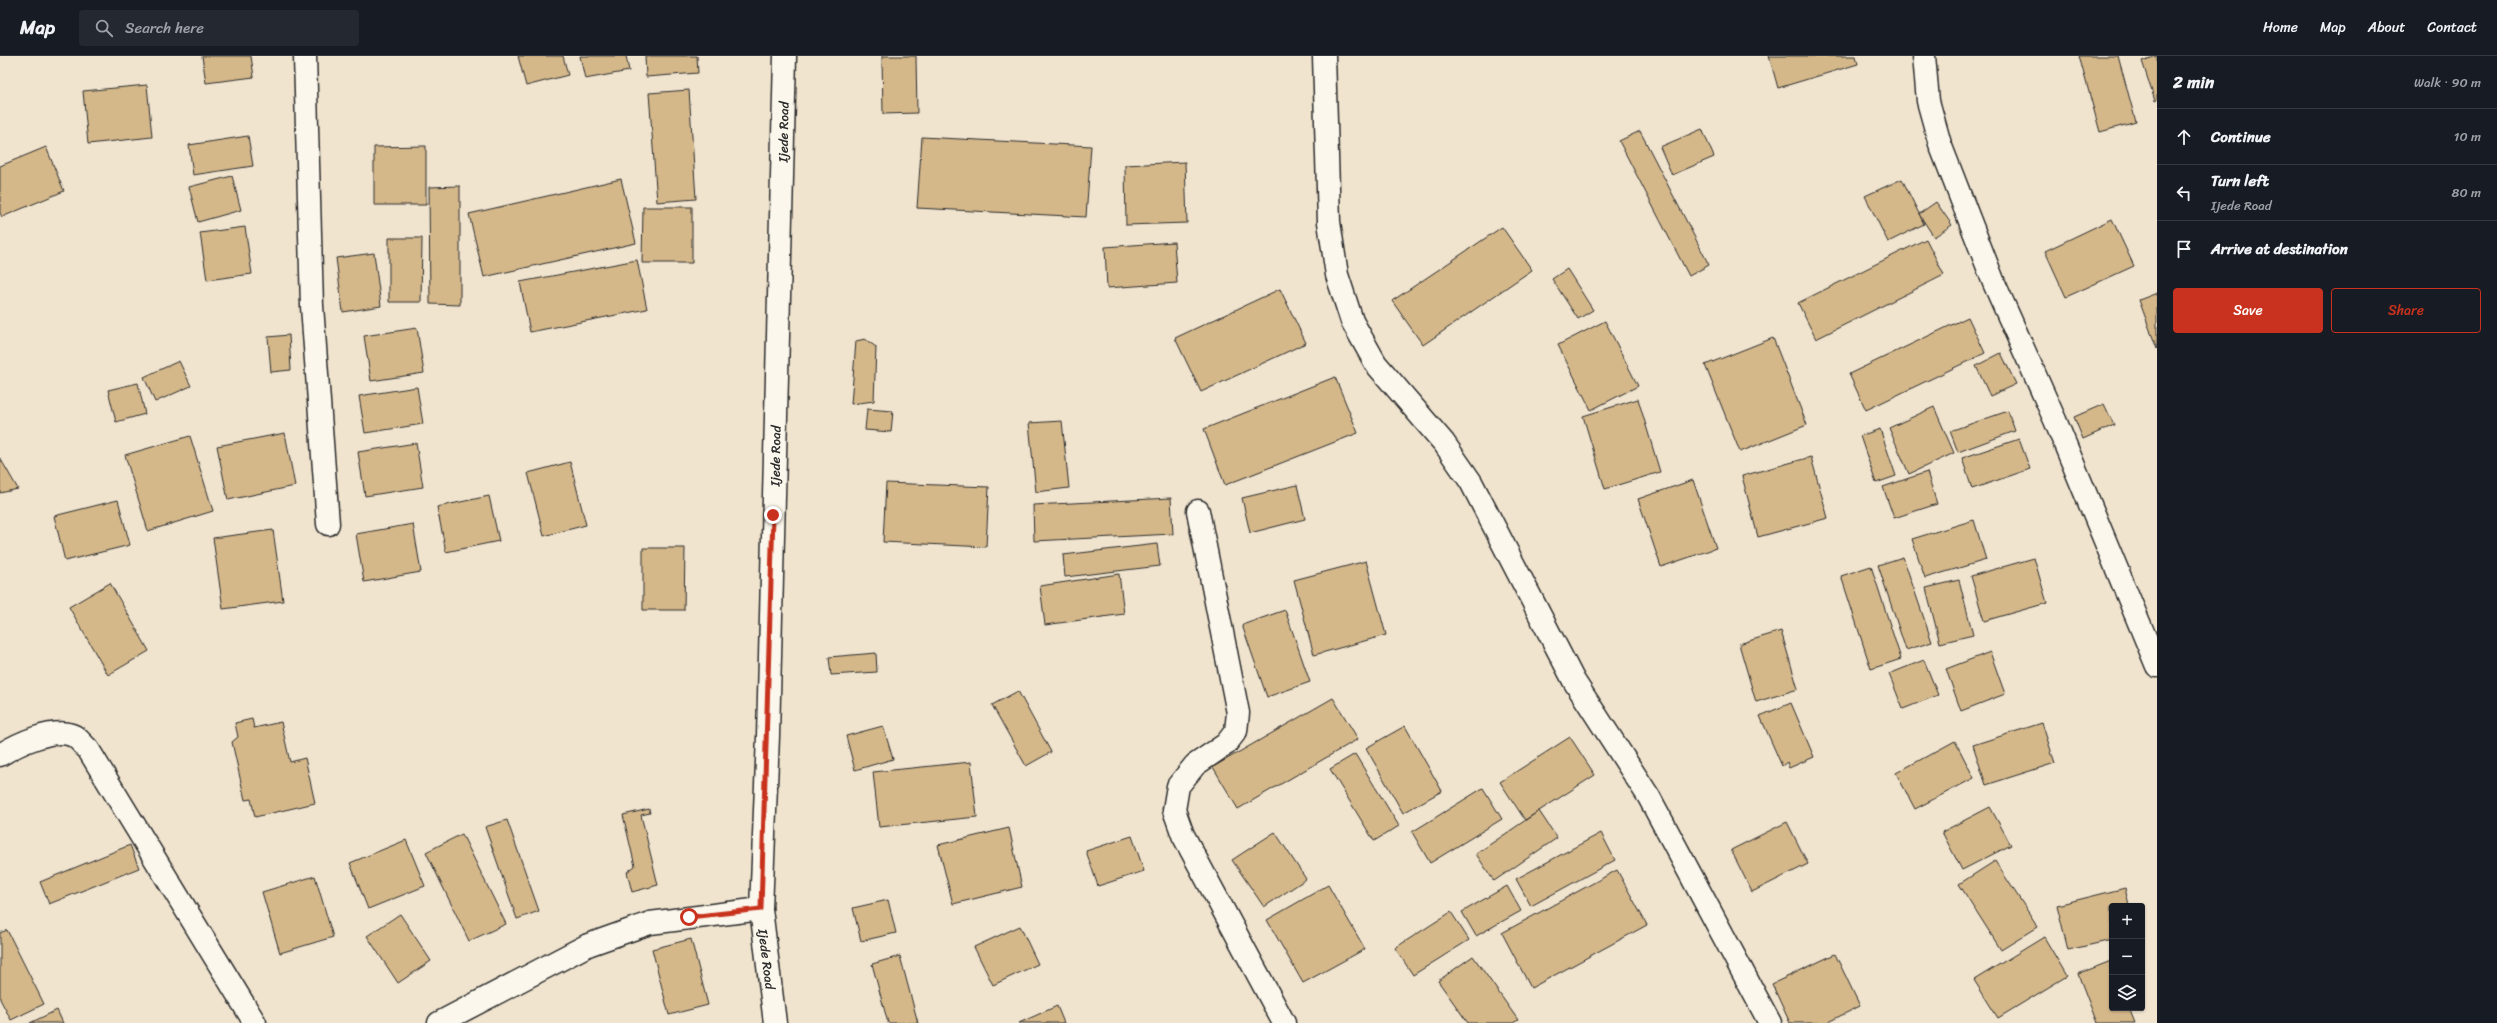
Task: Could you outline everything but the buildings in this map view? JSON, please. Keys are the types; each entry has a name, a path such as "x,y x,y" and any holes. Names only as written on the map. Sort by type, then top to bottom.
{"street":[{"path":"305,56 312,306 328,524"},
{"name":"Ijede Road","path":"775,1023 761,909 768,736 785,56"},
{"path":"1324,56 1329,222 1337,275 1352,321 1376,364 1444,443 1471,482 1574,681 1649,797 1770,1023"},
{"path":"1924,56 1928,101 1940,144 1994,283 2055,420 2157,666"},
{"path":"1198,511 1238,713 1236,731 1226,744 1195,765 1178,786 1174,810 1183,835 1284,1023"},
{"path":"0,755 14,746 48,734 73,736 88,749 255,1023"},
{"path":"439,1023 588,945 650,923 761,909"}],"route":[{"path":"689,917 761,909 768,736 773,515"}]}
